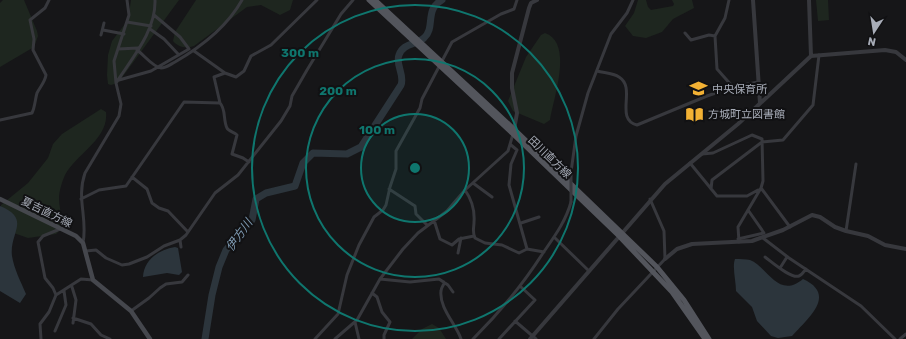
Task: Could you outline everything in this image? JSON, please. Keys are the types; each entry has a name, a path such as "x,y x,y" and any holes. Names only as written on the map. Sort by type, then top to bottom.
{"main road":[{"name":"田川直方線","path":"369,0 514,132 620,234 684,300 709,339"},
{"name":"田川直方線","path":"375,0 411,37"},
{"name":"夏吉直方線","path":"0,199 61,228 76,236 83,242"},
{"path":"83,242 93,280 131,311 149,339"},
{"name":"田川直方線","path":"655,269 705,339"}],"street":[{"path":"0,120 32,113 34,109 38,92 46,79 46,75 33,50 33,34 30,20 45,8 49,0"},
{"path":"83,242 84,227 81,199 82,183 85,173 115,125 121,110 114,64 127,22 127,0 132,0"},
{"path":"117,81 150,28 154,15 155,0"},
{"path":"118,49 138,49 157,67 164,68 194,51 230,18 242,0"},
{"path":"194,51 225,73 236,77 244,71 251,56 271,45 317,0"},
{"path":"86,251 96,250 106,258 122,264 129,264 180,240 188,232 215,193 238,175 281,121 290,106 292,96 307,70 342,14 353,0"},
{"path":"316,339 338,314 347,275 359,245 374,217 385,207 396,168 396,151 420,108 422,99 454,40 501,14 514,9 517,0"},
{"path":"335,339 355,322 380,279 403,249 427,225 447,211 465,190 508,151 511,145 517,113 512,73 529,8 531,3 537,0"},
{"path":"474,339 521,287 555,238 571,202 571,172 576,136 588,94 611,34 627,13 633,0"},
{"path":"729,0 725,18 715,36 717,69 732,87"},
{"path":"753,0 760,103"},
{"path":"809,0 812,56"},
{"path":"117,81 151,71 189,49 180,37 154,15"},
{"path":"127,22 150,28 164,39 179,55"},
{"path":"102,35 104,23"},
{"path":"103,30 124,34"},
{"path":"685,33 691,40 709,35 715,36"},
{"path":"515,321 533,338 650,199 665,184 702,154 812,56 819,54 884,50 896,52 906,60"},
{"path":"711,189 712,180 762,142 781,141 786,138 813,105 819,54"},
{"path":"597,71 619,77 622,80 626,88 627,118 630,122 637,125 732,87 758,82"},
{"path":"225,73 214,77 228,130 237,135 232,154 243,158 248,162"},
{"path":"81,199 99,190 126,186 184,102 220,103"},
{"path":"702,154 713,153 752,135 757,136 762,142 763,175 761,188 738,227 739,241"},
{"path":"511,145 517,150 511,164 509,185 515,209 521,223 527,249"},
{"path":"690,163 711,189 720,197 740,197 751,194 761,188"},
{"path":"846,231 856,164"},
{"path":"132,177 147,189 152,203 159,208 168,211 188,232"},
{"path":"473,183 492,197"},
{"path":"761,188 790,227"},
{"path":"389,189 416,206 416,214 427,225"},
{"path":"465,190 472,200 474,236"},
{"path":"650,199 664,231 666,259"},
{"path":"739,241 764,233 748,210"},
{"path":"594,339 618,309 655,269 677,249 692,244 763,238 790,227 808,217 816,215 825,219 835,227 868,236 885,244 906,249"},
{"path":"521,223 539,217"},
{"path":"434,220 440,239 452,245 461,238 474,236 485,243 502,245 519,253 527,249 544,252"},
{"path":"56,296 53,288 45,278 38,242 44,236 61,228"},
{"path":"458,253 461,238"},
{"path":"555,238 589,270"},
{"path":"763,238 787,257 861,306 895,339"},
{"path":"180,240 181,247"},
{"path":"766,257 786,272 798,276 801,276 806,269"},
{"path":"780,268 787,257"},
{"path":"131,311 166,284 182,282 188,275"},
{"path":"380,279 425,282 435,278 444,282 453,292"},
{"path":"42,339 40,324 49,312 56,296 81,280 93,280"},
{"path":"444,282 441,290 444,302 447,312 461,339"},
{"path":"72,287 76,300 73,323"},
{"path":"499,339 535,300 521,287"},
{"path":"55,332 66,305 64,291"},
{"path":"372,293 377,297 382,312 390,322 384,334 384,339"},
{"path":"73,318 91,324 101,336 110,339"},
{"path":"355,322 359,339"},
{"path":"900,339 905,336"}],"shaded area":[{"path":"3,0 24,0 38,36 34,47 0,67 0,3"},
{"path":"131,0 179,0 118,83 111,85 108,84 107,75 108,55 112,41 128,20"},
{"path":"196,0 293,0 290,10 280,15 261,5 247,7 194,46 182,47 173,41 175,32"},
{"path":"638,0 646,0 648,7 651,10 673,6 674,4 672,0 692,0 694,8 673,19 662,32 646,38 633,36 625,26 634,13"},
{"path":"816,0 828,0 829,20 818,21"},
{"path":"545,33 554,39 558,48 560,72 550,120 544,124 513,111 508,101 526,57 541,35"},
{"path":"101,109 106,112 106,122 102,130 91,146 76,160 65,175 59,196 61,227 59,231 56,234 28,238 5,230 0,213 1,205 28,183 48,158 53,144 62,134"},
{"path":"0,206 10,211 15,216 17,221 17,227 13,240 12,256 16,271 26,294 20,303 0,291"},
{"path":"175,247 178,248 182,272 179,275 167,273 143,277 146,265 153,256 163,250"},
{"path":"735,259 745,259 756,263 780,284 787,286 803,279 813,285 818,292 819,300 811,315 792,336 778,338 771,336 757,321 752,307 736,291 734,270"},
{"path":"432,324 439,328 446,339 412,339 422,329"}],"waterway":[{"name":"伊方川","path":"205,339 212,295 219,267 226,250 252,220 256,199 266,193 295,186 303,163 313,153 347,154 361,147 401,85 402,77 398,62 401,51 403,48 424,38 429,29 433,9 442,0"}],"place":[{"name":"中央保育所","path":"699,89"},
{"name":"方城町立図書館","path":"695,114"}]}
